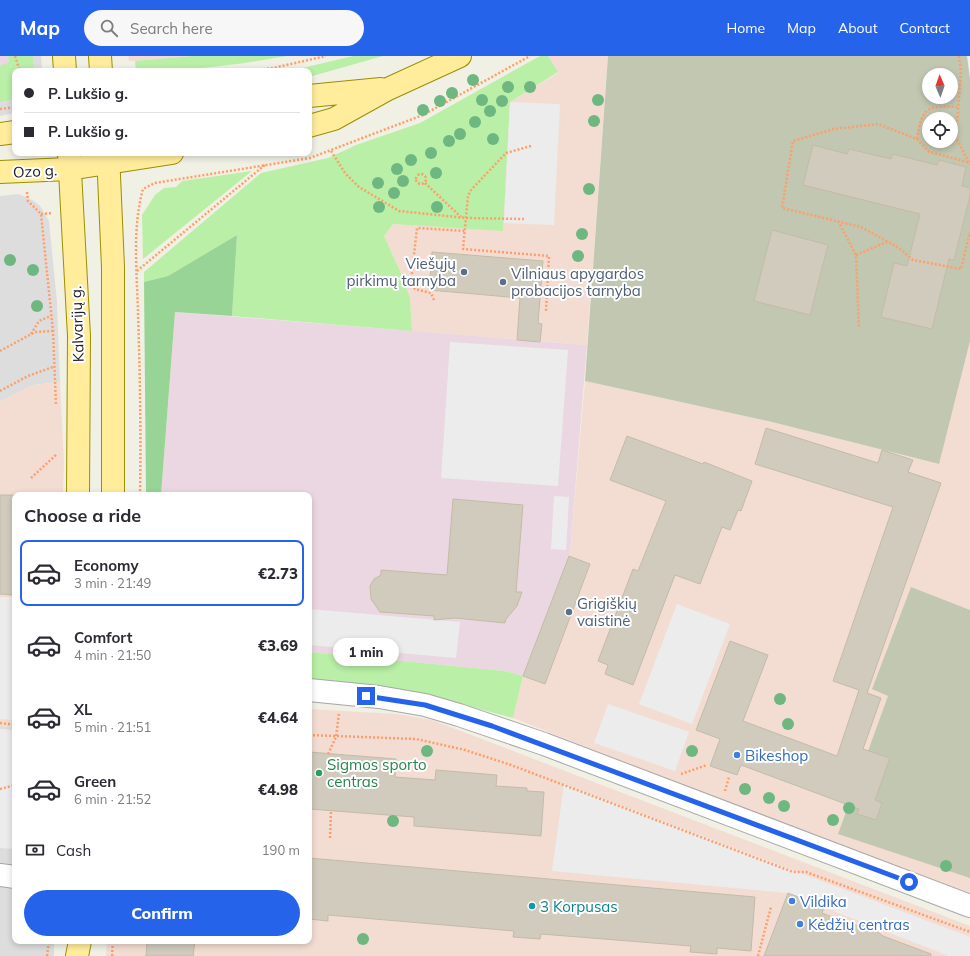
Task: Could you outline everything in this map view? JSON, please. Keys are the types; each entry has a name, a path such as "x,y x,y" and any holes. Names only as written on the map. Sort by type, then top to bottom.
{"main road":[{"path":"64,56 65,68"},
{"path":"100,56 102,68"},
{"path":"312,125 334,118 388,89 460,56"},
{"path":"312,96 388,89"},
{"path":"0,134 12,132"},
{"name":"Ozo g.","path":"0,172 69,161 134,156"},
{"path":"108,158 113,267 113,492"},
{"name":"Kalvarijų g.","path":"69,161 79,336 78,492"},
{"path":"71,944 72,956"},
{"path":"77,956 79,944"}],"street":[{"path":"312,690 341,692 425,705 492,726 970,906"},
{"path":"0,875 12,877"}],"path":[{"path":"15,56 19,68"},
{"path":"272,68 326,56"},
{"path":"959,56 961,71 957,107 956,137 970,165"},
{"path":"916,139 920,118 930,108 939,106 957,107"},
{"path":"0,109 12,107"},
{"path":"968,162 929,152 916,139 878,124 834,129 793,141 782,208 861,227 899,248 912,260 961,269 970,232"},
{"path":"530,146 506,153 475,183 468,196 463,249 549,256 546,311"},
{"path":"331,151 345,173 359,187 398,211 461,218 524,219"},
{"path":"137,271 266,164"},
{"path":"425,183 426,177 424,174 418,175 416,181 422,184 425,183 461,218"},
{"path":"140,492 141,435 137,271 138,206 143,189 155,183"},
{"path":"0,351 35,332 53,331 41,214 28,201"},
{"path":"838,221 856,255 859,328"},
{"path":"434,300 431,293 415,289 411,282 417,228 465,231"},
{"path":"856,255 888,242"},
{"path":"30,335 39,321 51,316"},
{"path":"0,391 28,376 53,367"},
{"path":"31,478 58,454"},
{"path":"328,754 336,737 341,692"},
{"path":"0,723 12,725"},
{"path":"312,735 416,739 465,750 518,768 789,871 806,872 970,932"},
{"path":"0,789 12,786"},
{"path":"330,838 331,810"},
{"path":"758,956 771,907"},
{"path":"47,956 49,944"},
{"path":"112,956 113,944"}],"shaded area":[{"path":"0,56 8,56 9,62 0,66"},
{"path":"8,56 41,56 42,68 12,68 12,114 0,116 0,66 9,62"},
{"path":"128,56 192,56 129,61"},
{"path":"548,56 608,56 587,345 412,331 410,298 400,271 384,236 393,224 503,230 510,102 558,73"},
{"path":"608,56 967,56 970,79 970,341 939,464 768,421 585,381"},
{"path":"510,102 560,104 554,225 504,223"},
{"path":"19,194 34,201 40,206 49,221 57,302 60,382 33,385 0,402 0,196"},
{"path":"175,312 587,345 570,553 523,676 505,671 312,652 312,492 161,492"},
{"path":"970,341 970,895 778,823 513,718 523,676 570,553 585,381 768,421 938,464"},
{"path":"450,342 568,350 558,486 441,478"},
{"path":"60,382 64,462 63,492 12,492 12,727 0,726 0,402 33,385"},
{"path":"554,496 569,497 566,550 551,549"},
{"path":"911,587 970,610 970,878 838,834 888,696 872,689"},
{"path":"0,597 12,597 12,720 0,719"},
{"path":"677,604 730,624 692,724 639,704"},
{"path":"312,609 460,622 456,658 312,645"},
{"path":"608,704 689,732 675,771 594,743"},
{"path":"312,709 397,714 432,720 970,926 970,956 106,956 107,944 312,944"},
{"path":"0,726 12,727 12,944 54,944 54,956 0,956"},
{"path":"0,729 12,730 12,849 0,848"},
{"path":"564,784 970,937 970,956 949,956 787,893 552,871"}],"green space":[{"path":"8,56 33,56 34,68 12,68 12,100 0,102 0,66 9,62"},
{"path":"192,56 287,56 199,68 136,68 135,61"},
{"path":"353,56 383,56 312,76 312,68 303,68"},
{"path":"540,56 548,56 558,72 510,102 503,231 393,224 384,236 400,271 410,298 412,331 232,316 237,235 168,276 144,282 144,272 261,173 328,158 356,145 420,123"},
{"path":"252,171 143,259 142,215 155,195 164,188 176,187 182,181"},
{"path":"237,235 232,316 175,312 161,492 146,492 144,282 168,276"},
{"path":"312,652 505,671 523,676 513,718 420,693 312,679"}],"building":[{"path":"813,145 847,154 849,149 891,159 892,154 937,165 939,160 966,167 962,186 970,188 970,196 954,260 949,259 932,329 881,317 894,263 907,266 920,214 803,185"},
{"path":"772,230 828,245 810,315 754,301"},
{"path":"432,252 543,261 538,323 542,324 540,342 517,340 520,298 429,290"},
{"path":"766,428 878,463 882,450 913,460 908,472 941,483 867,693 881,698 863,749 890,758 875,800 882,803 876,820 857,814 859,809 741,765 737,775 710,766 720,739 696,730 730,641 768,655 743,721 837,756 859,690 833,681 893,507 755,464"},
{"path":"627,436 703,464 704,462 752,481 741,511 738,510 730,530 722,527 700,584 675,575 633,685 605,674 608,665 598,661 633,569 638,571 666,501 610,480"},
{"path":"0,495 12,495 12,595 0,594"},
{"path":"453,499 523,505 516,592 522,592 517,606 506,619 505,623 455,618 434,620 434,616 380,612 371,599 370,586 374,579 381,575 381,570 447,575"},
{"path":"569,556 590,564 545,684 523,676"},
{"path":"312,752 396,759 395,777 435,780 436,770 497,775 496,786 527,788 527,791 544,792 541,836 414,826 414,817 312,809"},
{"name":"3 Korpusas","path":"312,858 755,897 751,951 717,948 717,954 690,952 691,946 541,934 540,939 513,937 514,931 328,915 328,921 312,919"},
{"path":"788,893 824,907 822,913 852,925 870,926 883,936 931,954 931,956 764,956"},
{"path":"147,944 195,944 193,956 146,956"}],"place":[{"name":"Viešųjų pirkimų tarnyba","path":"464,272"},
{"name":"Vilniaus apygardos probacijos tarnyba","path":"503,282"},
{"name":"Grigiškių vaistinė","path":"569,612"},
{"name":"Bikeshop","path":"737,755"},
{"name":"Sigmos sporto centras","path":"319,773"},
{"name":"Vildika","path":"792,901"},
{"name":"3 Korpusas","path":"532,906"},
{"name":"Kėdžių centras","path":"800,924"}],"route":[{"path":"366,696 425,705 492,726 544,744 909,882"}]}
